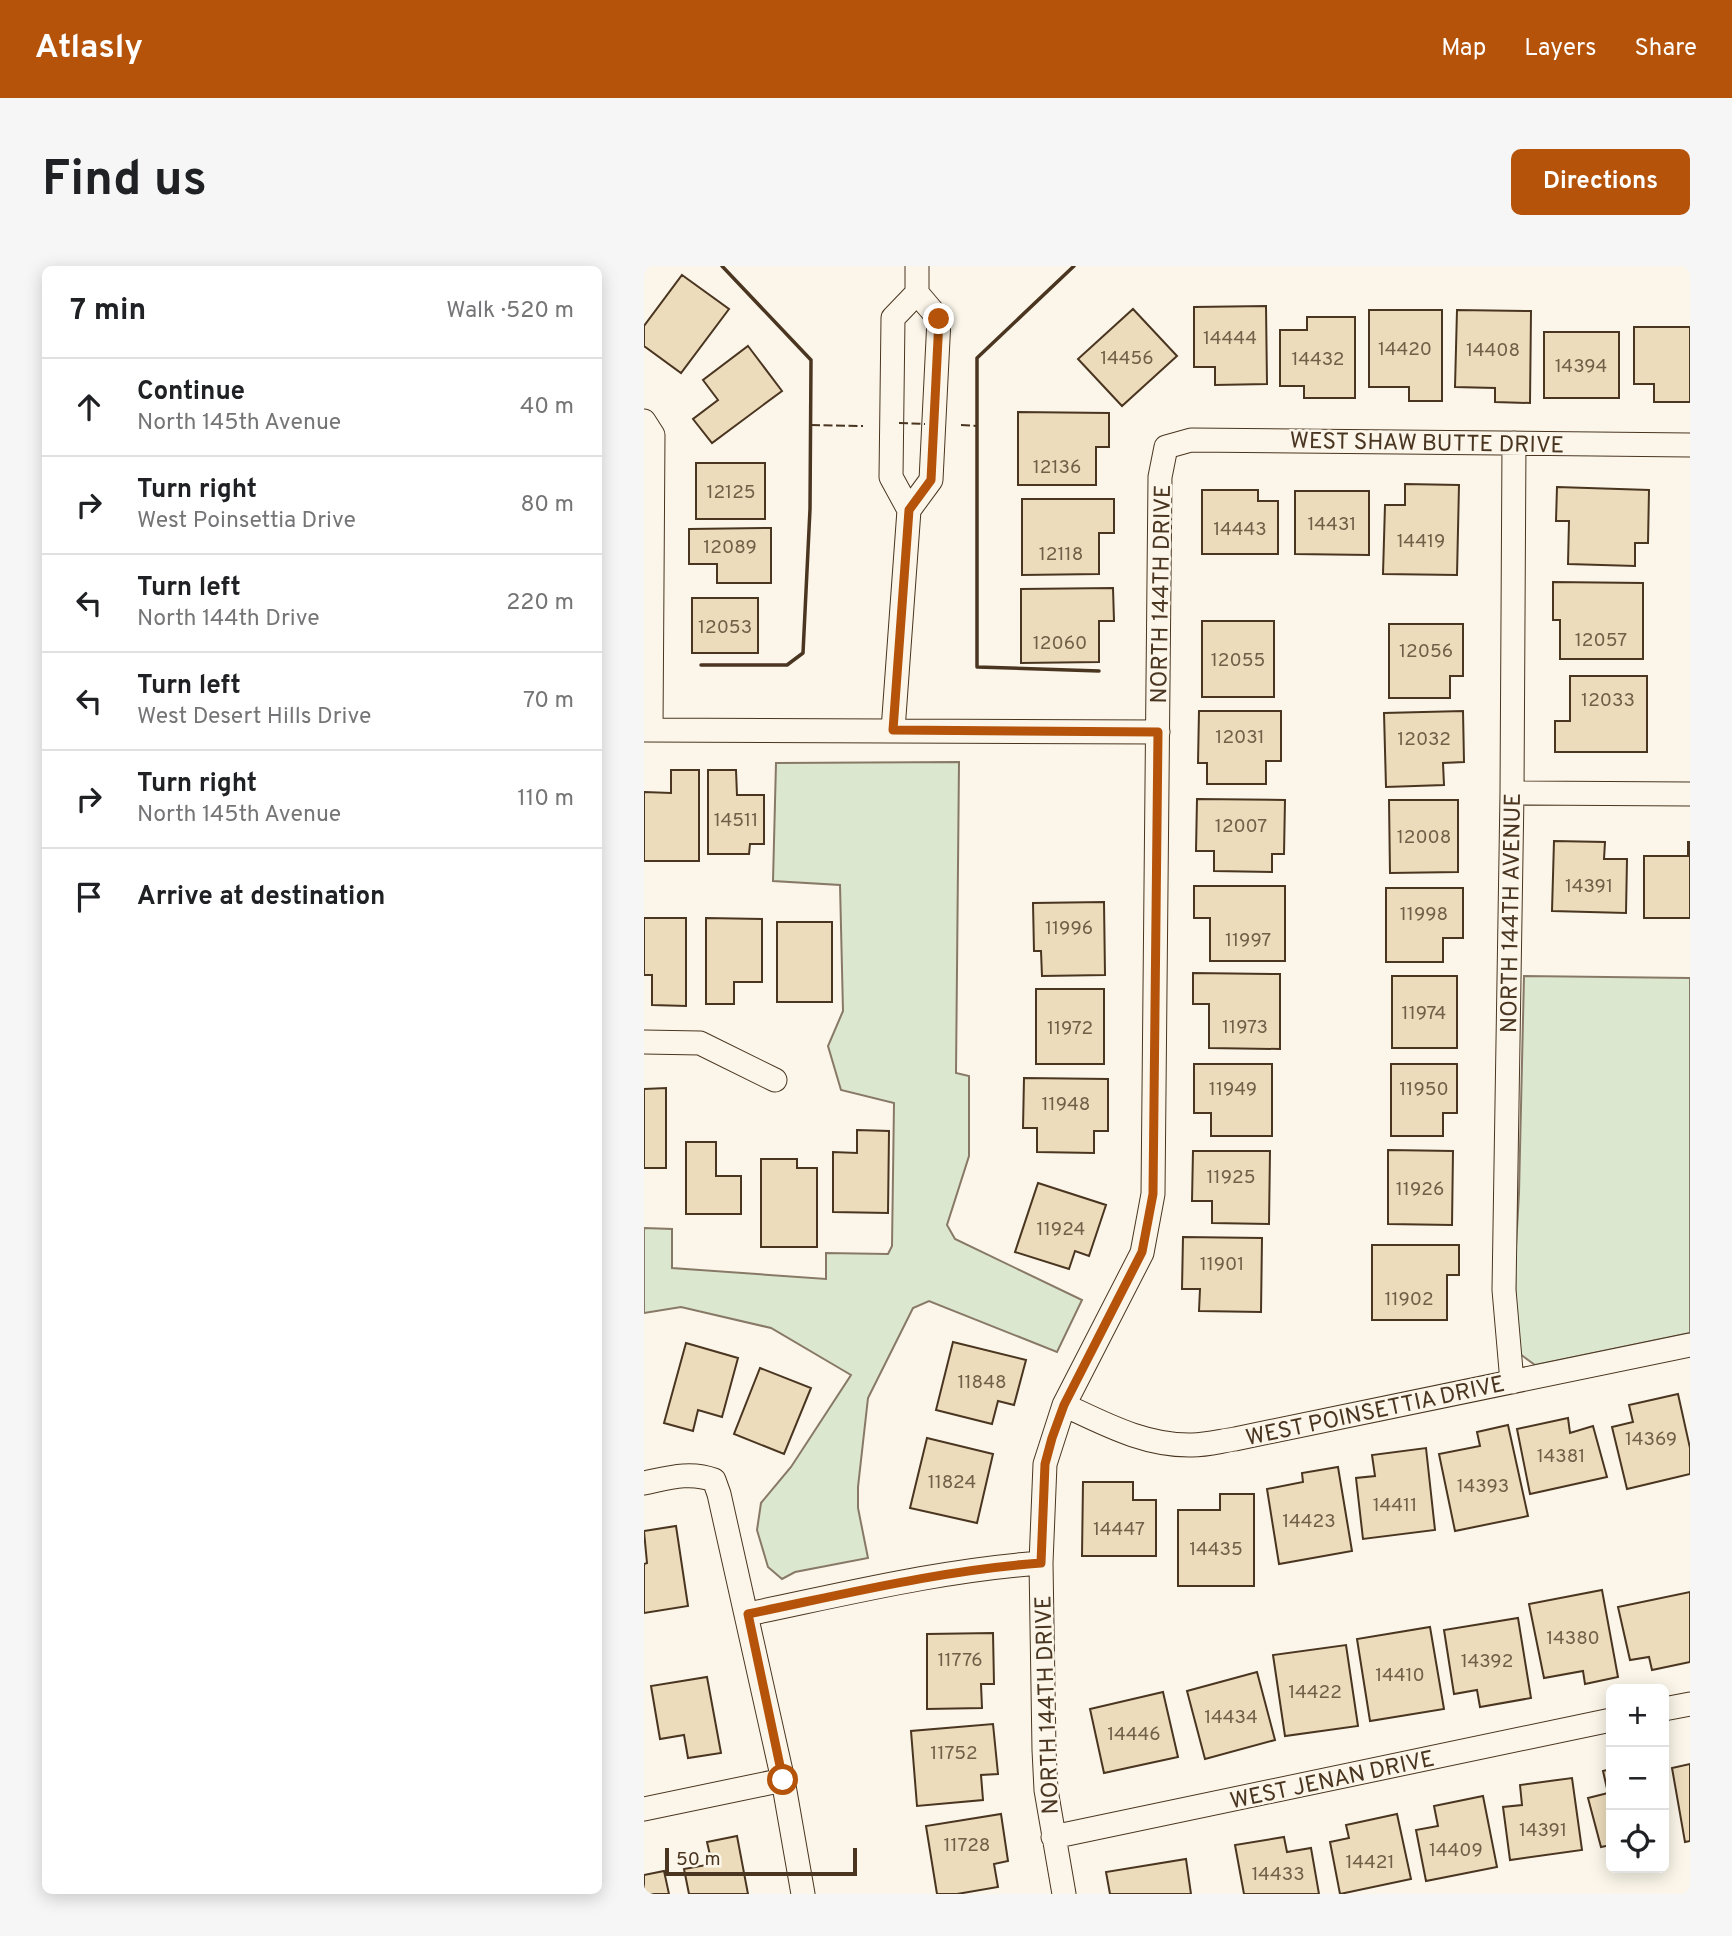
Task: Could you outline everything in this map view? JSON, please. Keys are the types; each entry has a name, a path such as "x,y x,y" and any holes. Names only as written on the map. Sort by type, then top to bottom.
{"street":[{"path":"893,730 909,510 931,480 938,359 939,319 917,293 917,266"},
{"path":"909,510 891,477 893,318 917,293"},
{"path":"644,421 653,435 648,730 1158,732"},
{"name":"WEST SHAW BUTTE DRIVE","path":"1166,446 1191,440 1690,444"},
{"name":"NORTH 144TH AVENUE","path":"1512,1382 1504,1290 1514,443"},
{"name":"NORTH 144TH DRIVE","path":"1064,1894 1045,1790 1041,1563 1045,1464 1064,1405 1142,1252 1153,1194 1160,477 1166,446"},
{"path":"1511,793 1690,794"},
{"path":"644,1042 700,1043 775,1080"},
{"name":"WEST POINSETTIA DRIVE","path":"1064,1405 1125,1433 1159,1442 1192,1445 1235,1439 1690,1345"},
{"path":"644,1483 691,1475 714,1480 748,1614 783,1780 803,1894"},
{"path":"748,1614 963,1570 1041,1563"},
{"path":"1669,1708 1690,1704"},
{"name":"WEST JENAN DRIVE","path":"1053,1837 1606,1721"},
{"path":"644,1809 783,1780"}],"green space":[{"path":"959,762 956,1073 969,1076 969,1156 947,1225 955,1239 1082,1300 1057,1352 929,1301 913,1308 868,1398 858,1508 868,1558 795,1572 782,1579 768,1567 757,1530 761,1503 791,1467 851,1375 771,1328 681,1307 644,1313 644,1228 672,1229 672,1268 826,1279 826,1253 888,1254 892,1246 894,1103 841,1090 828,1046 843,1011 840,885 773,881 776,763"},
{"path":"1524,976 1690,978 1690,1333 1535,1365 1516,1351 1515,1264"}],"building":[{"path":"682,275 729,309 681,373 644,346 644,326"},
{"path":"1266,306 1267,384 1215,385 1215,367 1194,367 1194,307"},
{"path":"1133,309 1177,356 1122,406 1078,359"},
{"path":"1369,310 1442,310 1442,401 1409,401 1409,387 1369,387"},
{"path":"1457,310 1531,311 1530,403 1495,402 1495,388 1455,387"},
{"path":"1307,317 1355,317 1355,398 1304,398 1304,386 1280,386 1280,330 1307,330"},
{"path":"1634,327 1690,327 1690,402 1654,402 1654,384 1634,384"},
{"path":"1544,332 1619,332 1619,398 1544,398"},
{"path":"748,346 782,391 712,443 693,419 718,400 703,380"},
{"path":"1018,412 1109,413 1109,447 1096,447 1096,485 1018,485"},
{"path":"696,463 765,463 765,519 696,519"},
{"path":"1405,484 1459,485 1457,575 1383,574 1385,505 1405,505"},
{"path":"1557,487 1649,490 1648,543 1635,543 1635,566 1568,564 1569,521 1556,521"},
{"path":"1202,490 1258,490 1258,501 1278,501 1278,554 1202,554"},
{"path":"1295,491 1369,491 1369,555 1295,554"},
{"path":"1022,499 1114,499 1114,533 1099,533 1099,574 1022,575"},
{"path":"771,528 771,583 717,583 717,564 689,564 689,529"},
{"path":"1553,582 1643,583 1643,659 1560,659 1560,620 1553,620"},
{"path":"1113,588 1114,621 1099,621 1099,662 1021,663 1021,589"},
{"path":"692,598 758,598 758,653 692,653"},
{"path":"1202,621 1274,621 1274,697 1202,697"},
{"path":"1389,624 1463,624 1463,676 1450,676 1450,698 1389,698"},
{"path":"1570,676 1647,676 1647,752 1555,752 1555,721 1570,721"},
{"path":"1199,711 1281,711 1281,761 1266,761 1266,784 1207,784 1207,763 1198,763"},
{"path":"1463,711 1464,762 1443,763 1444,785 1386,787 1384,713"},
{"path":"671,770 699,770 699,861 644,861 644,792 671,793"},
{"path":"708,770 736,770 737,795 764,795 764,844 750,844 749,854 708,854"},
{"path":"1197,799 1285,800 1284,854 1272,854 1272,872 1214,871 1214,851 1196,851"},
{"path":"1389,800 1458,800 1458,872 1390,873"},
{"path":"1554,841 1605,842 1604,859 1627,859 1626,913 1552,911"},
{"path":"1688,842 1690,918 1644,918 1644,856 1688,856"},
{"path":"1194,886 1285,886 1285,961 1210,961 1210,918 1194,918"},
{"path":"1386,888 1463,888 1463,938 1443,938 1443,962 1386,962"},
{"path":"1104,902 1105,975 1042,976 1041,951 1034,951 1033,903"},
{"path":"644,918 686,918 686,1006 652,1005 652,975 644,975"},
{"path":"706,918 762,919 762,982 734,982 734,1004 706,1004"},
{"path":"777,922 832,922 832,1002 777,1002"},
{"path":"1193,973 1280,974 1280,1049 1209,1048 1209,1004 1193,1004"},
{"path":"1392,976 1457,976 1457,1048 1392,1048"},
{"path":"1036,989 1104,989 1104,1064 1036,1064"},
{"path":"1194,1064 1272,1064 1272,1136 1211,1136 1211,1113 1194,1113"},
{"path":"1391,1064 1457,1064 1457,1113 1443,1113 1443,1136 1391,1136"},
{"path":"1024,1078 1108,1079 1108,1131 1094,1131 1094,1153 1037,1152 1037,1128 1023,1128"},
{"path":"666,1088 666,1168 644,1168 644,1089"},
{"path":"857,1130 889,1131 888,1213 833,1212 833,1152 857,1153"},
{"path":"686,1142 716,1142 716,1176 741,1176 741,1214 686,1214"},
{"path":"1388,1150 1453,1151 1452,1225 1388,1224"},
{"path":"1193,1151 1270,1151 1269,1224 1212,1223 1212,1201 1192,1201"},
{"path":"761,1159 797,1159 797,1168 817,1168 817,1247 761,1247"},
{"path":"1038,1183 1106,1205 1089,1256 1075,1251 1069,1269 1015,1252"},
{"path":"1183,1237 1262,1238 1261,1312 1199,1311 1200,1289 1182,1289"},
{"path":"1372,1245 1459,1245 1459,1275 1447,1275 1447,1320 1372,1320"},
{"path":"953,1342 1026,1360 1014,1405 998,1401 992,1424 936,1410"},
{"path":"686,1343 738,1358 722,1417 698,1410 693,1431 664,1423"},
{"path":"760,1368 811,1388 784,1454 734,1434"},
{"path":"1678,1394 1690,1448 1690,1474 1627,1489 1612,1427 1633,1422 1629,1405"},
{"path":"1568,1418 1570,1433 1593,1426 1607,1477 1530,1494 1517,1429"},
{"path":"1508,1425 1528,1516 1455,1531 1439,1454 1480,1446 1477,1432"},
{"path":"927,1438 993,1454 977,1523 910,1508"},
{"path":"1426,1448 1435,1530 1363,1539 1356,1478 1375,1476 1372,1455"},
{"path":"1338,1467 1352,1551 1279,1564 1267,1489 1303,1482 1302,1473"},
{"path":"1083,1482 1133,1482 1133,1500 1156,1500 1156,1556 1082,1556"},
{"path":"1220,1494 1254,1494 1254,1586 1178,1586 1178,1510 1220,1510"},
{"path":"676,1526 688,1606 644,1613 644,1564 647,1563 644,1531"},
{"path":"1602,1590 1618,1677 1585,1684 1583,1671 1544,1678 1529,1604"},
{"path":"1690,1592 1690,1662 1652,1670 1649,1657 1630,1660 1618,1607"},
{"path":"1518,1618 1531,1698 1480,1707 1477,1690 1454,1694 1444,1630"},
{"path":"1430,1627 1444,1709 1370,1721 1357,1639"},
{"path":"993,1633 994,1684 981,1684 982,1708 927,1709 927,1634"},
{"path":"1346,1645 1358,1726 1285,1736 1273,1655"},
{"path":"1257,1672 1275,1740 1205,1759 1187,1691"},
{"path":"707,1677 721,1753 688,1758 684,1735 660,1739 651,1686"},
{"path":"1163,1692 1178,1757 1104,1773 1090,1709"},
{"path":"993,1724 998,1774 981,1775 983,1800 917,1806 911,1731"},
{"path":"1690,1764 1690,1841 1685,1842 1672,1768"},
{"path":"1572,1778 1582,1850 1510,1860 1503,1807 1522,1805 1520,1785"},
{"path":"1606,1794 1606,1846 1601,1847 1588,1798"},
{"path":"1483,1796 1497,1867 1426,1881 1416,1830 1438,1826 1434,1806"},
{"path":"1001,1814 1008,1861 994,1864 998,1887 957,1894 937,1894 926,1826"},
{"path":"1397,1814 1411,1879 1340,1894 1330,1842 1349,1838 1346,1825"},
{"path":"737,1836 748,1894 689,1894 684,1869 712,1864 707,1842"},
{"path":"1284,1837 1287,1852 1311,1848 1319,1894 1244,1894 1235,1845"},
{"path":"1186,1859 1191,1894 1110,1894 1106,1872"},
{"path":"664,1871 669,1894 644,1894 644,1875"}],"fence":[{"path":"899,423 925,424"},
{"path":"811,425 863,426"},
{"path":"961,425 977,426"}],"wall":[{"path":"701,665 787,665 803,653 810,509 811,360 722,266"},
{"path":"1074,266 977,358 977,667 1099,671"}],"route":[{"path":"783,1780 748,1614 963,1570 1041,1563 1045,1464 1052,1438 1064,1405 1142,1252 1153,1194 1158,732 893,730 909,510 931,480 939,319"}]}
